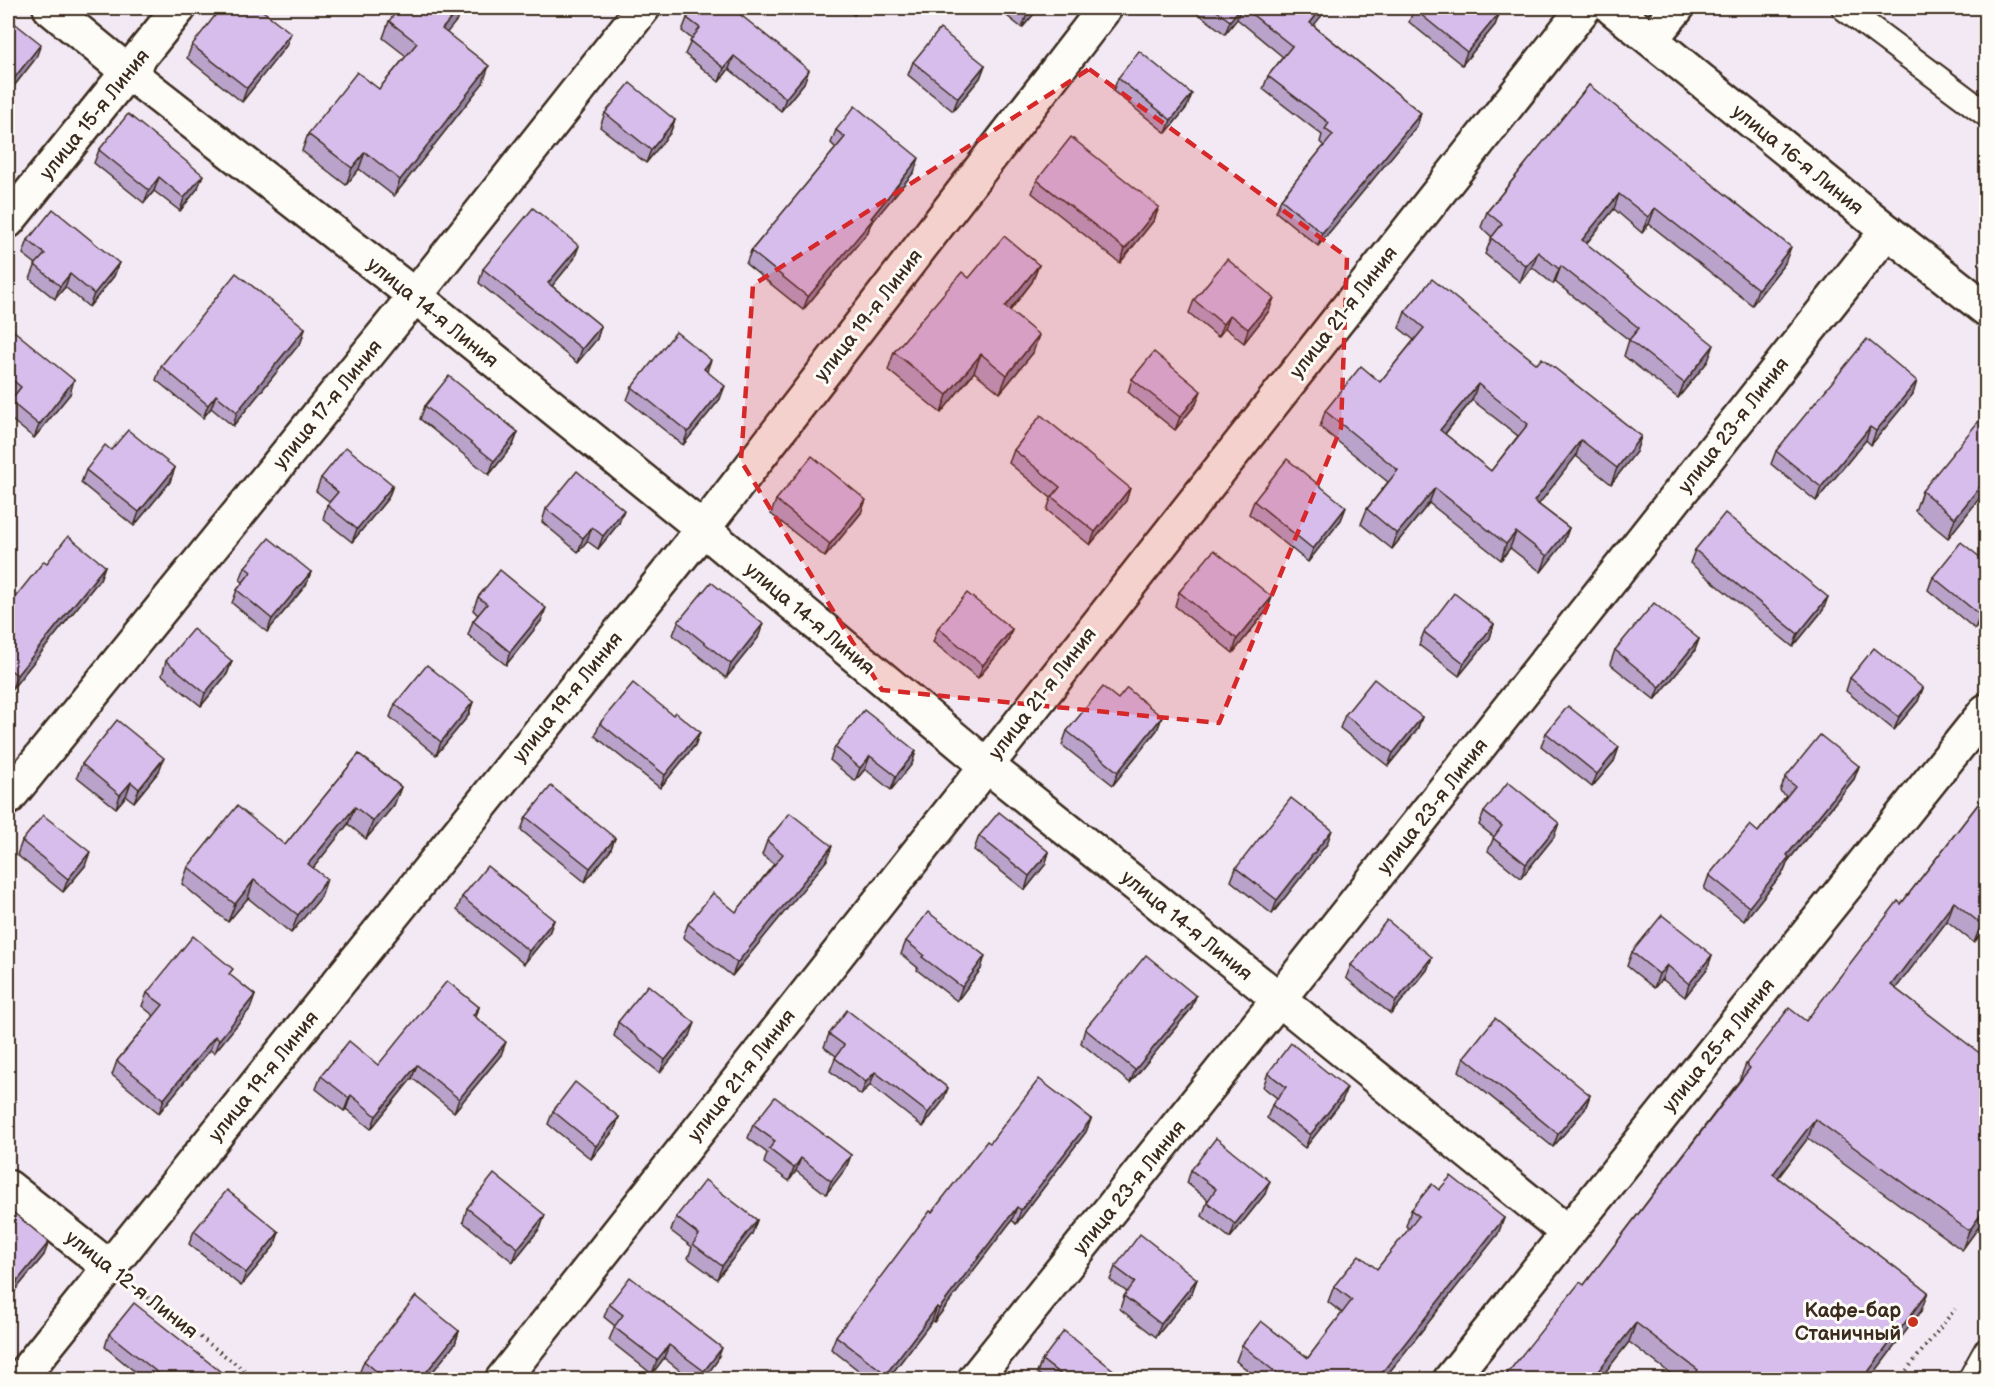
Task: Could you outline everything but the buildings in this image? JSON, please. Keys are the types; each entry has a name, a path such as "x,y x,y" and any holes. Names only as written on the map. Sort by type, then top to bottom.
{"street":[{"name":"улица 14-я Линия","path":"50,8 128,72 415,296 703,529 986,764 1568,1233"},
{"name":"улица 15-я Линия","path":"8,221 179,8"},
{"name":"улица 17-я Линия","path":"8,798 415,296 643,8"},
{"name":"улица 19-я Линия","path":"19,1380 703,529 1106,8"},
{"name":"улица 21-я Линия","path":"502,1380 1584,8"},
{"name":"улица 16-я Линия","path":"1612,8 1986,309"},
{"path":"1651,39 1677,8"},
{"name":"улица 23-я Линия","path":"974,1380 1887,231"},
{"name":"улица 25-я Линия","path":"1450,1380 1986,711"},
{"name":"улица 12-я Линия","path":"8,1186 109,1267"}],"lane":[{"path":"1845,8 1986,114"},
{"path":"1970,1380 1986,1351"}],"path":[{"name":"улица 12-я Линия","path":"109,1267 257,1380"},
{"path":"1899,1380 1955,1309"}],"highlighted area":[{"path":"1089,69 1347,257 1341,428 1219,723 882,690 741,461 753,285"}],"place":[{"name":"Кафе-бар Станичный","path":"1913,1322"}]}
